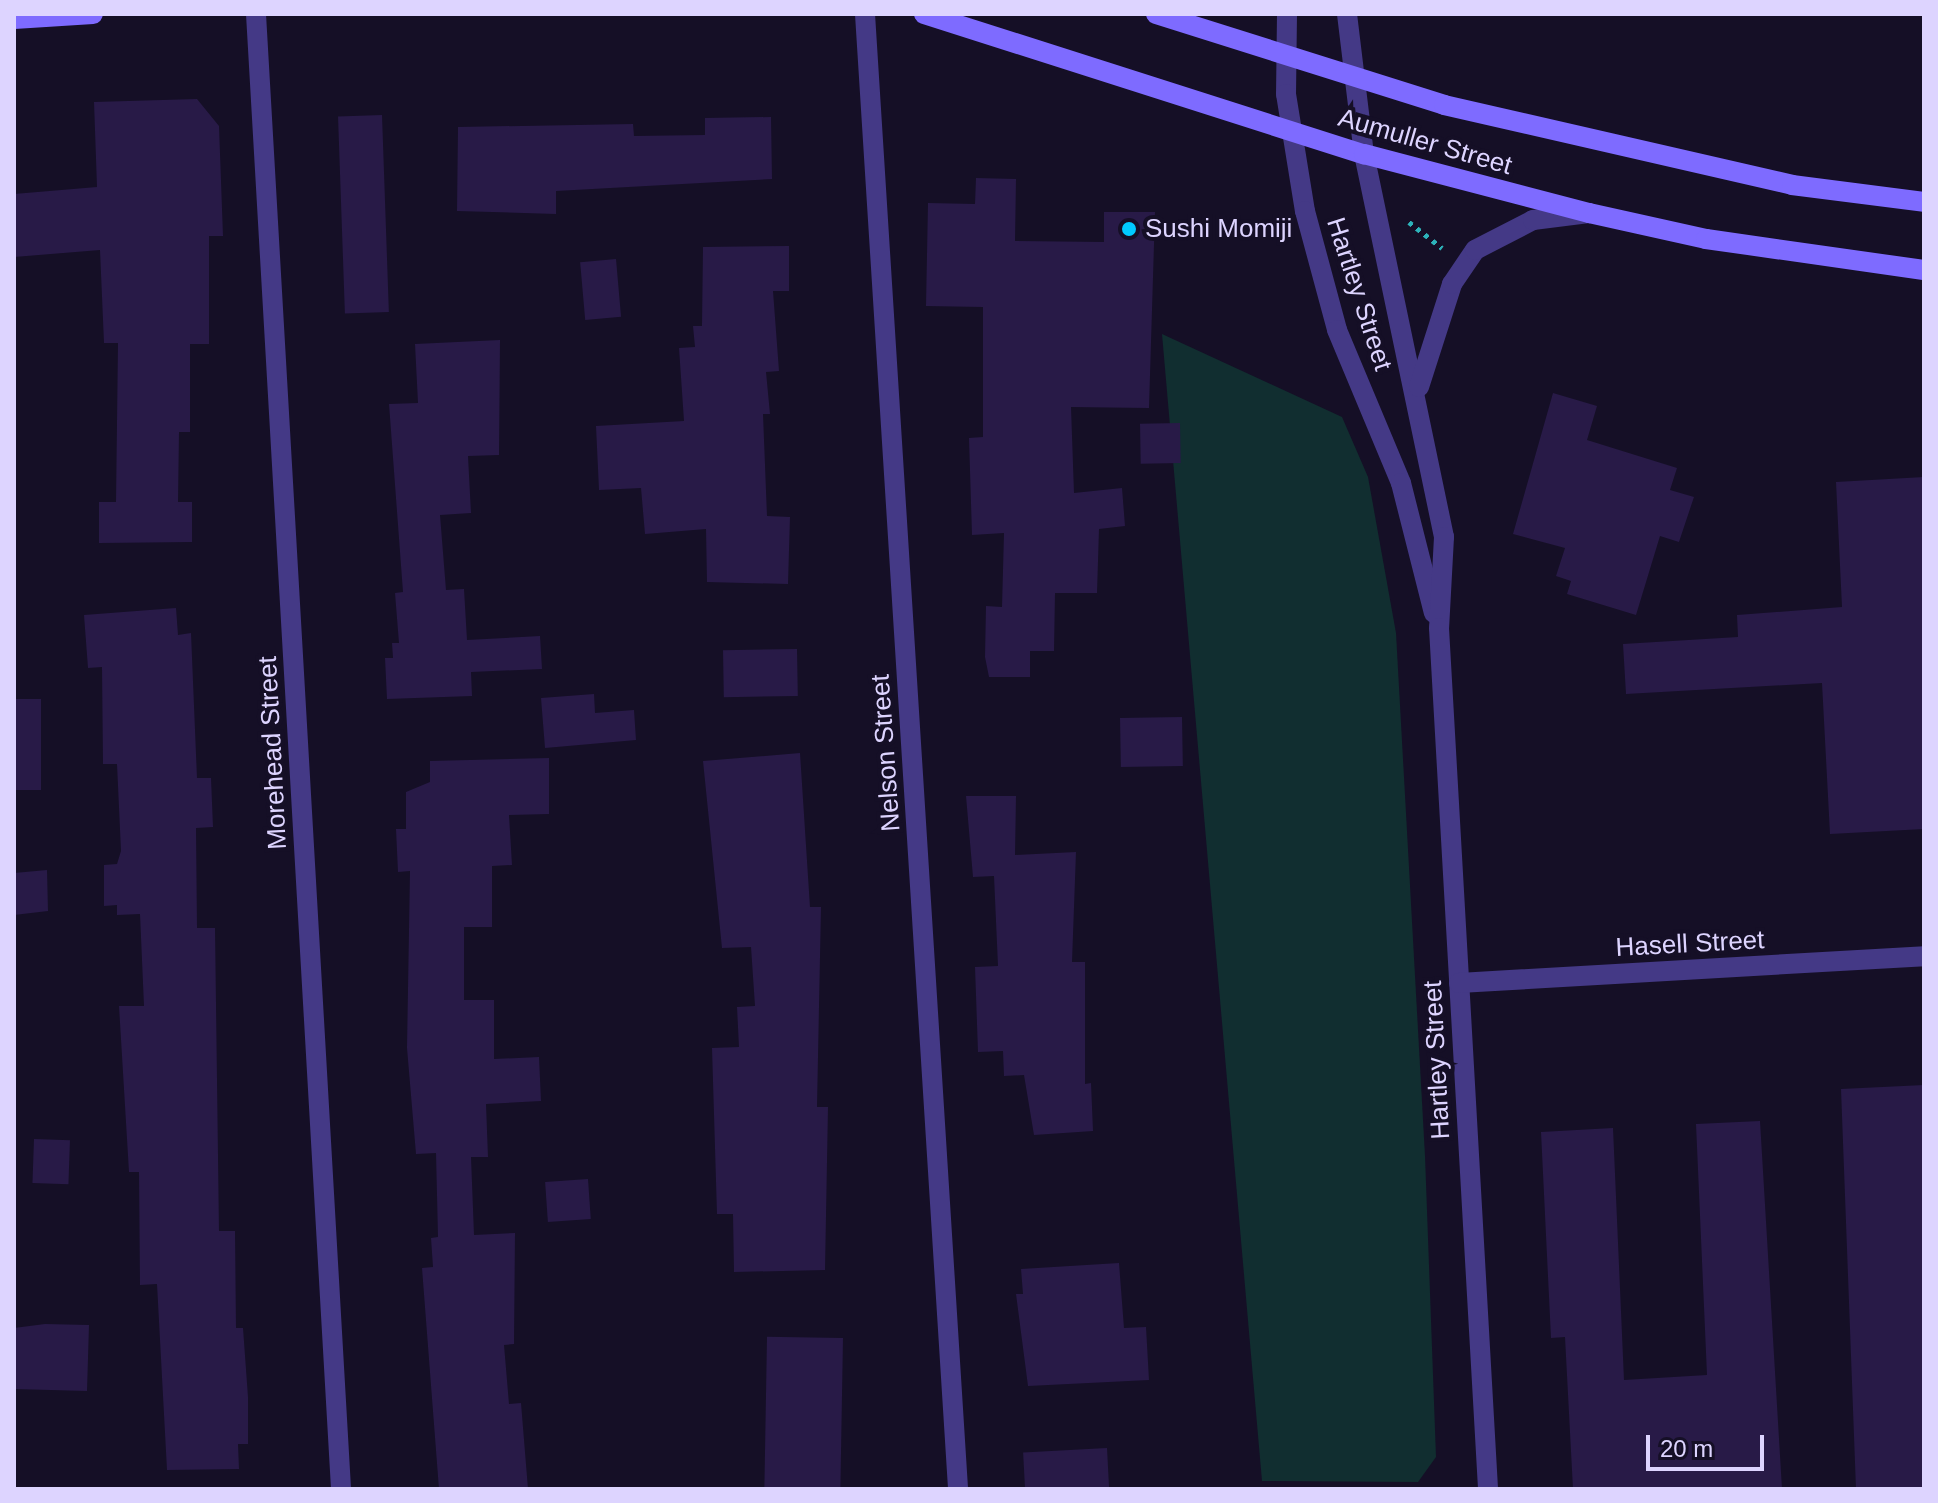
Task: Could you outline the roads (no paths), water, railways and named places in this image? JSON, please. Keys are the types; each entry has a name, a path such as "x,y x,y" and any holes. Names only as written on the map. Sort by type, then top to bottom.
{"main road":[{"path":"14,19 93,14"},
{"name":"Aumuller Street","path":"924,14 1364,154 1589,213 1706,239 1924,270"},
{"name":"Aumuller Street","path":"1156,14 1358,79 1706,167 1924,202"}],"street":[{"name":"Morehead Street","path":"256,14 341,1489"},
{"name":"Nelson Street","path":"865,14 958,1489"},
{"name":"Hartley Street","path":"1287,14 1284,54 1290,129 1337,330 1401,483 1439,628"},
{"name":"Hartley Street","path":"1347,14 1358,79 1364,154 1417,392 1444,537 1439,628 1488,1489"},
{"name":"Hartley Street","path":"1417,392 1438,320 1475,250 1533,220 1589,213"},
{"name":"Hasell Street","path":"1459,983 1924,956"}],"place":[{"name":"Sushi Momiji","path":"1129,229"}]}
